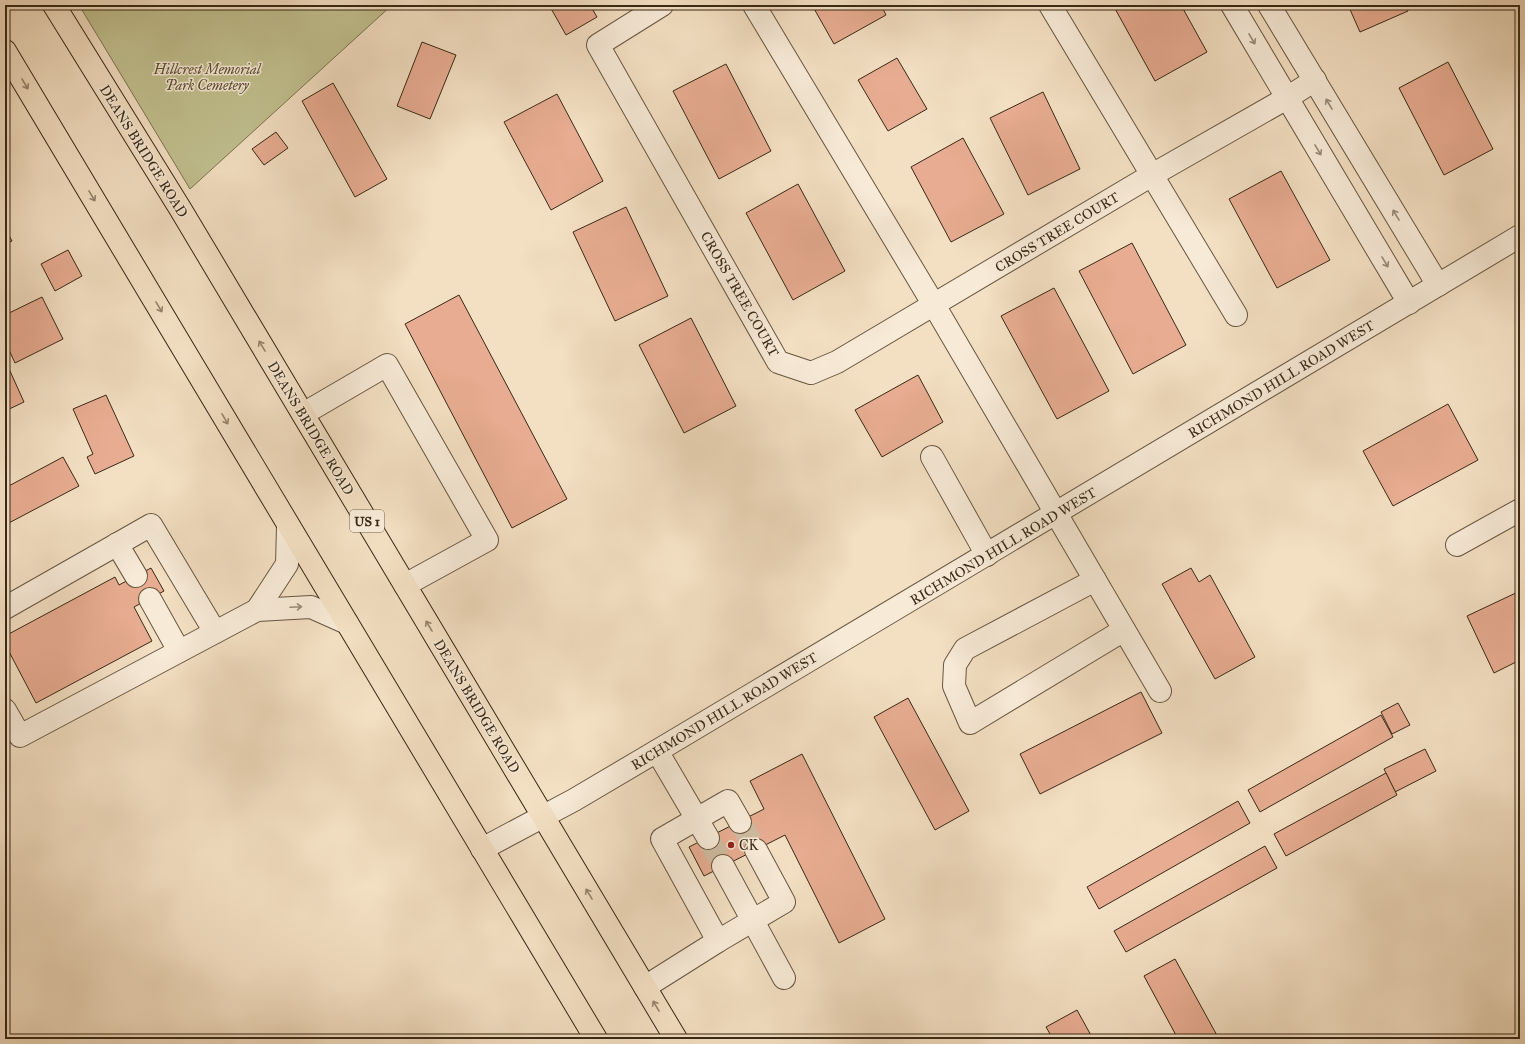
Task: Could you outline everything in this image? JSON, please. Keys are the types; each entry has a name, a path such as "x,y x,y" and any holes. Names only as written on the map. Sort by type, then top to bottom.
{"highway":[{"name":"DEANS BRIDGE ROAD","path":"54,5 181,210 676,1039"},
{"path":"5,51 596,1039"}],"street":[{"name":"CROSS TREE COURT","path":"662,5 598,45 778,362 811,373 837,362 1152,175 1287,98 1315,80"},
{"path":"754,5 934,305 1160,691"},
{"path":"1050,5 1236,315"},
{"path":"1232,5 1409,303"},
{"path":"1269,5 1438,285"},
{"name":"RICHMOND HILL ROAD WEST","path":"482,849 574,800 657,751 987,556 1520,236"},
{"path":"303,414 387,365 487,540 405,585"},
{"path":"932,457 987,556"},
{"path":"1457,546 1520,510"},
{"path":"5,608 151,525 215,632"},
{"path":"257,610 288,564 288,526"},
{"path":"117,544 136,576"},
{"path":"1095,580 965,649 955,665 954,686 970,723 1124,630"},
{"path":"150,598 179,651"},
{"path":"5,710 20,736 257,610 311,607 347,623"},
{"path":"657,751 708,838"},
{"path":"718,941 662,839 728,801 740,822"},
{"path":"645,987 784,902 756,850"},
{"path":"723,866 784,978"}],"green space":[{"name":"Hillcrest Memorial Park Cemetery","path":"79,5 392,5 190,189"}],"building":[{"path":"549,5 590,5 597,17 566,35"},
{"path":"812,5 881,5 886,15 834,44"},
{"path":"1113,5 1181,5 1207,52 1155,81"},
{"path":"1348,5 1406,5 1408,11 1360,32"},
{"path":"422,42 456,55 430,119 397,106"},
{"path":"897,58 927,109 888,131 858,80"},
{"path":"1448,62 1493,149 1444,175 1399,88"},
{"path":"726,64 771,151 719,179 673,91"},
{"path":"333,83 387,179 355,197 302,101"},
{"path":"1043,92 1080,169 1028,195 990,118"},
{"path":"557,94 603,181 551,210 504,122"},
{"path":"276,132 288,148 264,165 252,149"},
{"path":"963,138 1004,214 951,242 911,167"},
{"path":"1281,171 1330,260 1277,288 1229,199"},
{"path":"798,184 845,271 793,300 746,213"},
{"path":"626,207 668,296 615,321 573,232"},
{"path":"5,228 12,241 5,244"},
{"path":"1132,243 1186,345 1133,374 1079,271"},
{"path":"68,250 82,276 55,291 41,264"},
{"path":"1054,288 1109,391 1057,419 1001,316"},
{"path":"459,295 567,499 512,528 405,324"},
{"path":"42,297 63,339 15,363 5,341 5,315"},
{"path":"691,318 736,406 684,433 639,345"},
{"path":"5,360 24,402 5,411"},
{"path":"918,375 943,422 882,457 855,410"},
{"path":"106,395 134,456 95,474 87,457 93,454 73,409"},
{"path":"1448,404 1478,460 1393,506 1363,451"},
{"path":"63,457 79,486 5,525 5,488"},
{"path":"151,568 164,591 134,607 152,641 36,703 5,644 5,636 115,577 119,585"},
{"path":"1191,568 1199,582 1210,575 1255,657 1215,679 1162,584"},
{"path":"1520,591 1520,660 1494,673 1467,616"},
{"path":"1141,692 1162,733 1040,794 1020,754"},
{"path":"908,698 969,811 935,830 874,717"},
{"path":"1398,703 1410,725 1392,734 1381,712"},
{"path":"1381,715 1393,737 1260,812 1248,790"},
{"path":"1425,749 1436,771 1395,792 1384,769"},
{"path":"802,754 885,919 839,943 785,835 704,876 689,847 764,809 750,781"},
{"path":"1386,773 1397,795 1286,856 1274,834"},
{"path":"1238,801 1250,823 1099,909 1087,887"},
{"path":"1265,846 1277,868 1126,952 1114,931"},
{"path":"1175,959 1219,1039 1178,1039 1144,976"},
{"path":"1077,1010 1093,1039 1053,1039 1046,1027"}],"tunnel":[{"path":"740,822 756,850"},
{"path":"708,838 723,866"}],"place":[{"name":"CK","path":"731,845"}]}
